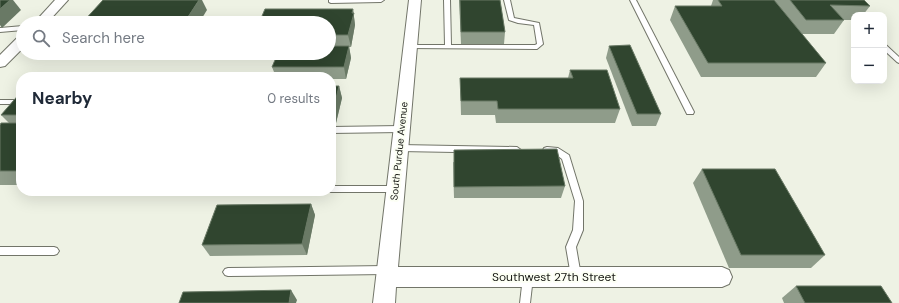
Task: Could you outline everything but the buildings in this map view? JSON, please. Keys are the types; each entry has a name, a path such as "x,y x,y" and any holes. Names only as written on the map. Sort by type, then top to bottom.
{"street":[{"path":"47,16 62,0"},
{"name":"South Purdue Avenue","path":"384,303 414,0"},
{"path":"0,63 16,47"},
{"name":"Southwest 27th Street","path":"387,274 528,277 722,277"}],"lane":[{"path":"331,1 382,0"},
{"path":"447,0 448,47"},
{"path":"410,47 537,47 540,44 536,24 534,22 517,22 511,19 507,0"},
{"path":"633,0 690,112"},
{"path":"0,30 16,29"},
{"path":"886,48 899,61"},
{"path":"0,102 16,102"},
{"path":"336,130 402,129"},
{"path":"400,148 525,150"},
{"path":"540,150 555,150 566,157 579,201 578,230 570,246 576,277"},
{"path":"336,189 395,189"},
{"path":"0,251 54,251"},
{"path":"228,272 387,274"},
{"path":"525,303 528,277"}]}
